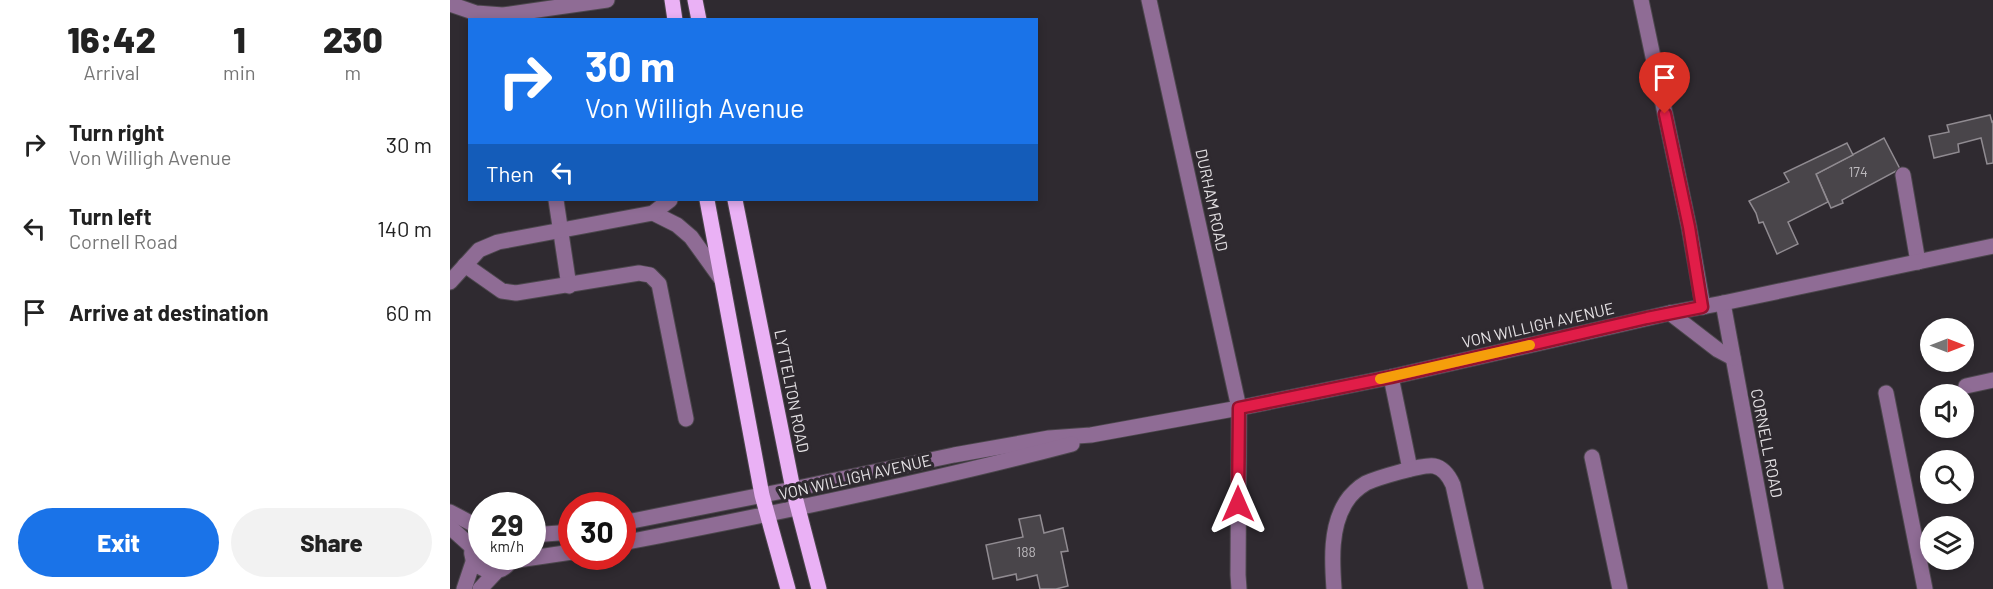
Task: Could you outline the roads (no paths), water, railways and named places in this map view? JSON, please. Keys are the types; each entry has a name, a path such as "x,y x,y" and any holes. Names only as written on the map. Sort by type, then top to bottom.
{"main road":[{"path":"672,0 675,18"},
{"path":"695,0 699,18"},
{"path":"707,201 762,495 788,589"},
{"name":"LYTTELTON ROAD","path":"735,201 793,489 819,589"}],"street":[{"path":"450,4 476,14 503,15 607,0"},
{"name":"DURHAM ROAD","path":"1149,0 1239,408 1239,589"},
{"path":"1641,0 1689,227 1702,307"},
{"path":"1903,175 1918,262"},
{"path":"556,201 569,286"},
{"path":"450,282 479,250 498,242 653,213 669,201"},
{"path":"653,213 677,225 691,237 722,280"},
{"name":"VON WILLIGH AVENUE","path":"636,520 954,455 1049,438 1091,435 1239,408 1391,377 1670,313 1993,246"},
{"path":"465,265 502,291 516,293 639,273 650,275 659,284 686,419"},
{"name":"CORNELL ROAD","path":"1723,303 1776,589"},
{"path":"1670,313 1718,350 1733,358"},
{"path":"1391,377 1410,469"},
{"path":"1974,384 1993,380"},
{"path":"1886,393 1925,589"},
{"name":"VON WILLIGH AVENUE","path":"636,540 798,509 1011,459 1077,442 1091,435"},
{"path":"1592,457 1620,589"},
{"path":"1334,589 1332,564 1335,527 1345,503 1366,483 1410,469 1432,465 1442,469 1449,476 1453,485 1476,589"},
{"path":"450,512 468,522"},
{"path":"450,527 468,542"},
{"path":"464,589 469,570"},
{"path":"482,570 495,573"},
{"path":"480,589 495,573 501,570"}]}
